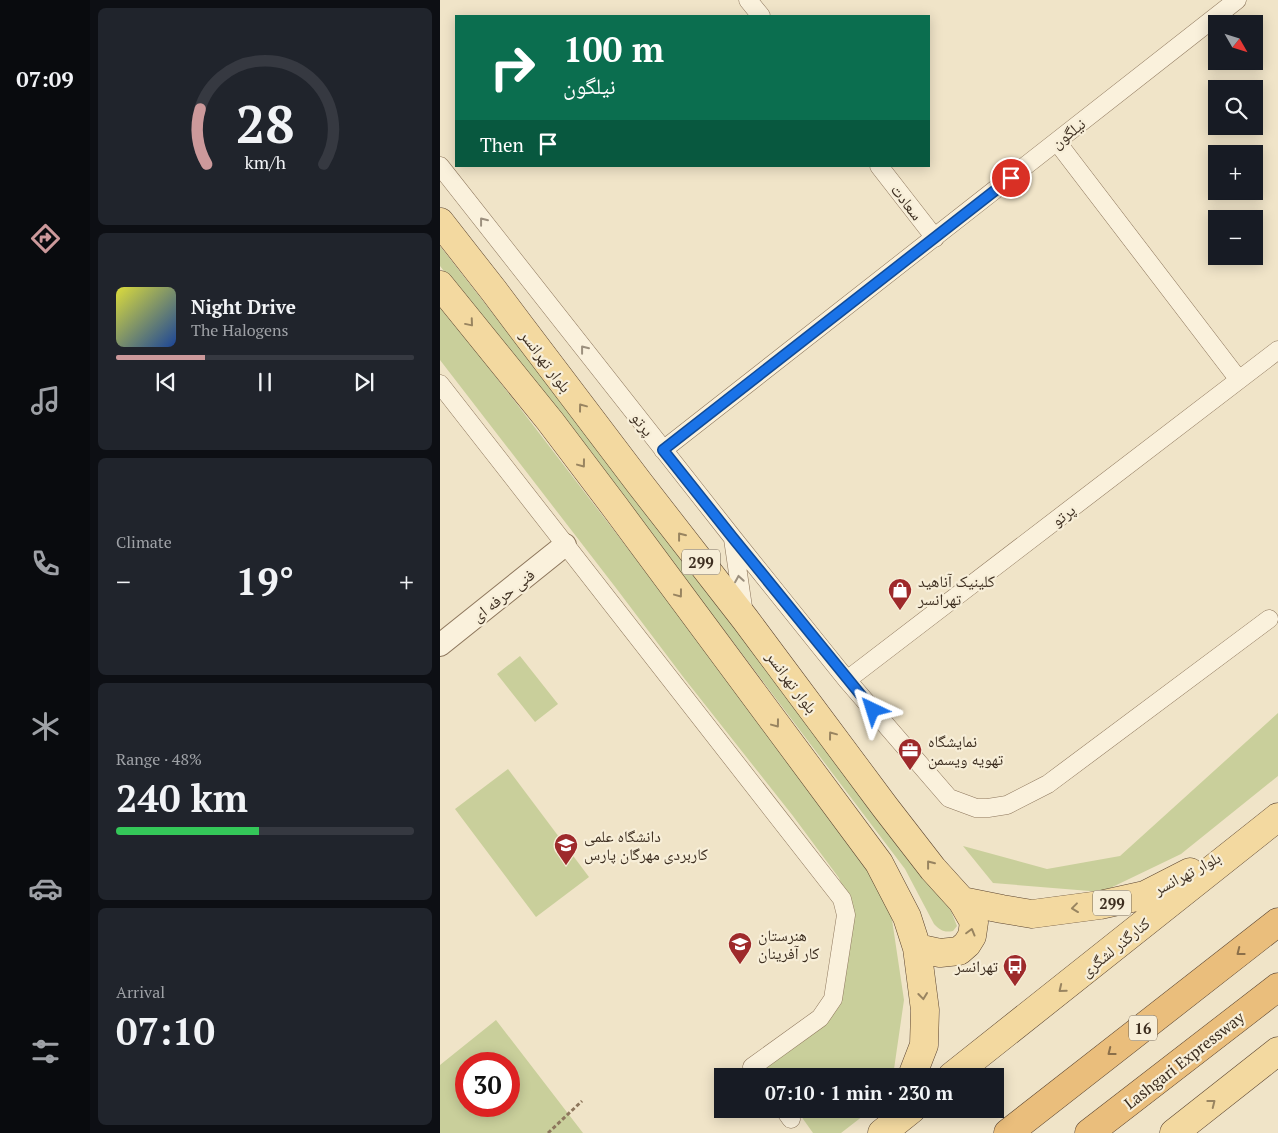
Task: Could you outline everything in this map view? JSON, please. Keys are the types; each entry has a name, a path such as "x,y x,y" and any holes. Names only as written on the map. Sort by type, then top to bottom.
{"highway":[{"name":"16","path":"1008,1133 1278,922"},
{"name":"Lashgari Expressway","path":"1089,1133 1278,987"}],"main road":[{"name":"بلوار تهرانسر","path":"440,222 745,619 879,799 934,869 962,900 1032,914 1100,905 1146,895 1249,840"},
{"name":"بلوار تهرانسر","path":"440,284 556,429 879,863 907,917 917,948 925,1010 924,1045 915,1068"},
{"name":"کنارگذر لشگری","path":"962,1068 1278,817"},
{"path":"917,948 940,953 959,951 967,944 972,936 974,922 962,900"},
{"path":"1174,1133 1278,1051"}],"street":[{"path":"748,0 760,15"},
{"name":"نیلگون","path":"663,450 1237,0"},
{"path":"1057,142 1240,380"},
{"name":"پرتو","path":"440,166 733,538 848,680 949,798 976,808 988,808 1007,805 1048,784 1269,619"},
{"name":"سعادت","path":"880,167 935,238"},
{"name":"پرتو","path":"848,680 1278,350"},
{"path":"440,384 842,899 846,915 833,999 820,1018 753,1068"},
{"path":"733,538 745,619"},
{"name":"فنی حرفه ای","path":"440,645 565,546"}],"path":[{"path":"548,1133 582,1101"}],"green space":[{"path":"440,246 657,523 915,861 951,911 957,926 953,931 947,932 934,924 905,869 724,630 440,266"},
{"path":"440,304 887,886 904,1000 894,1068 767,1068 764,1064 825,1019 853,919 839,878 440,360"},
{"path":"520,656 558,704 535,722 497,674"},
{"path":"1278,713 1278,776 1181,854 1102,892 993,883 963,846 1047,869 1120,856"},
{"path":"508,769 589,877 536,917 455,809"},
{"path":"496,1020 583,1133 440,1133 440,1065 455,1053 455,1117 520,1117 520,1052 456,1052"},
{"path":"802,1118 860,1118 841,1133 813,1133"}],"place":[{"name":"کلینیک آناهید تهرانسر","path":"900,611"},
{"name":"نمایشگاه تهویه ویسمن","path":"910,771"},
{"name":"دانشگاه علمی کاربردی مهرگان پارس","path":"566,866"},
{"name":"هنرستان کار آفرینان","path":"740,965"},
{"name":"تهرانسر","path":"1015,987"}],"route":[{"path":"873,710 663,450 1011,178"}]}
